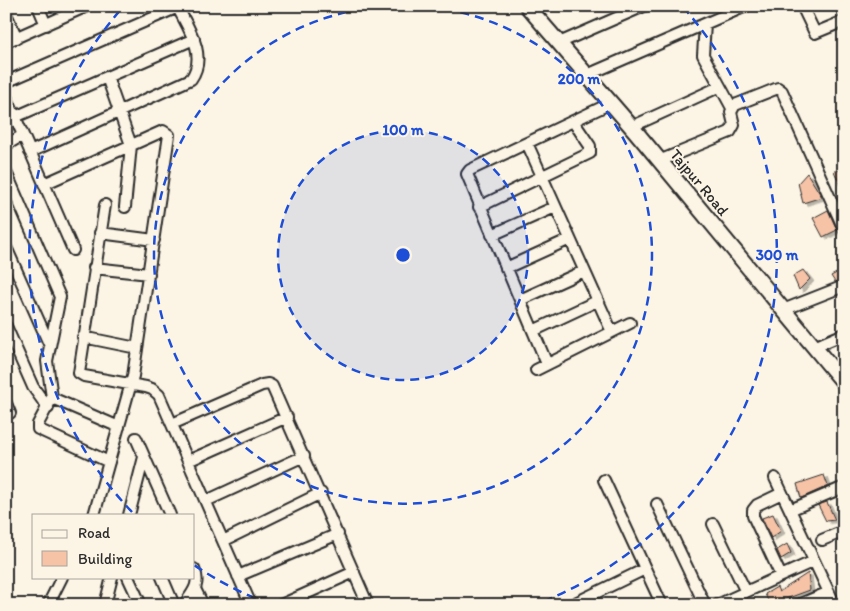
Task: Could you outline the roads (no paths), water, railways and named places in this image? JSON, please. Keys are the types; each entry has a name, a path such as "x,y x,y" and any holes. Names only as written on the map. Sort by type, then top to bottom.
{"main road":[{"name":"Tajpur Road","path":"527,6 660,160 844,383"}],"street":[{"path":"38,6 46,25"},
{"path":"6,42 46,25 74,9 87,6"},
{"path":"559,43 644,6"},
{"path":"587,75 704,24 731,9 746,6"},
{"path":"802,6 815,33 844,20"},
{"path":"6,82 178,7 194,39 198,54 196,69 191,79 30,152"},
{"path":"6,14 17,38"},
{"path":"660,160 730,132 734,125 732,108 703,55 704,24"},
{"path":"15,118 194,39"},
{"path":"107,77 131,145 125,207"},
{"path":"631,127 719,87"},
{"path":"732,108 774,88 782,91 844,229"},
{"path":"6,96 73,250"},
{"path":"547,364 479,207 467,174 470,170 611,103"},
{"path":"479,207 590,153 590,146 573,121"},
{"path":"44,184 163,131 169,135 131,383 94,514"},
{"path":"6,145 23,135"},
{"path":"527,143 612,332"},
{"path":"6,172 60,297 50,346 48,372 50,403 38,424 41,432 109,462"},
{"path":"105,205 83,337 79,373 84,376 131,383 156,392 172,424 251,605"},
{"path":"492,235 556,207"},
{"path":"100,233 154,240"},
{"path":"506,268 570,238"},
{"path":"6,247 50,346"},
{"path":"94,268 148,274"},
{"path":"520,300 584,271"},
{"path":"783,310 844,286"},
{"path":"533,331 597,301"},
{"path":"536,370 630,323"},
{"path":"6,326 33,386 50,403 119,427"},
{"path":"814,347 844,334"},
{"path":"83,337 137,348"},
{"path":"172,424 268,384 272,386 368,605"},
{"path":"188,461 287,417"},
{"path":"136,438 170,514"},
{"path":"206,501 304,456"},
{"path":"132,512 144,457"},
{"path":"776,478 835,605"},
{"path":"604,480 662,605"},
{"path":"790,510 844,487"},
{"path":"223,542 320,493"},
{"path":"781,576 753,510 782,493"},
{"path":"657,504 705,605"},
{"path":"713,524 746,592"},
{"path":"822,540 844,531"},
{"path":"238,576 338,534"},
{"path":"717,605 814,561"},
{"path":"570,605 645,569"},
{"path":"281,605 354,572"},
{"path":"184,605 195,589 197,582 195,573"},
{"path":"48,605 62,578"},
{"path":"104,605 112,578"},
{"path":"128,578 141,605"},
{"path":"162,578 174,605"},
{"path":"195,589 203,605"},
{"path":"798,605 829,592"}]}
